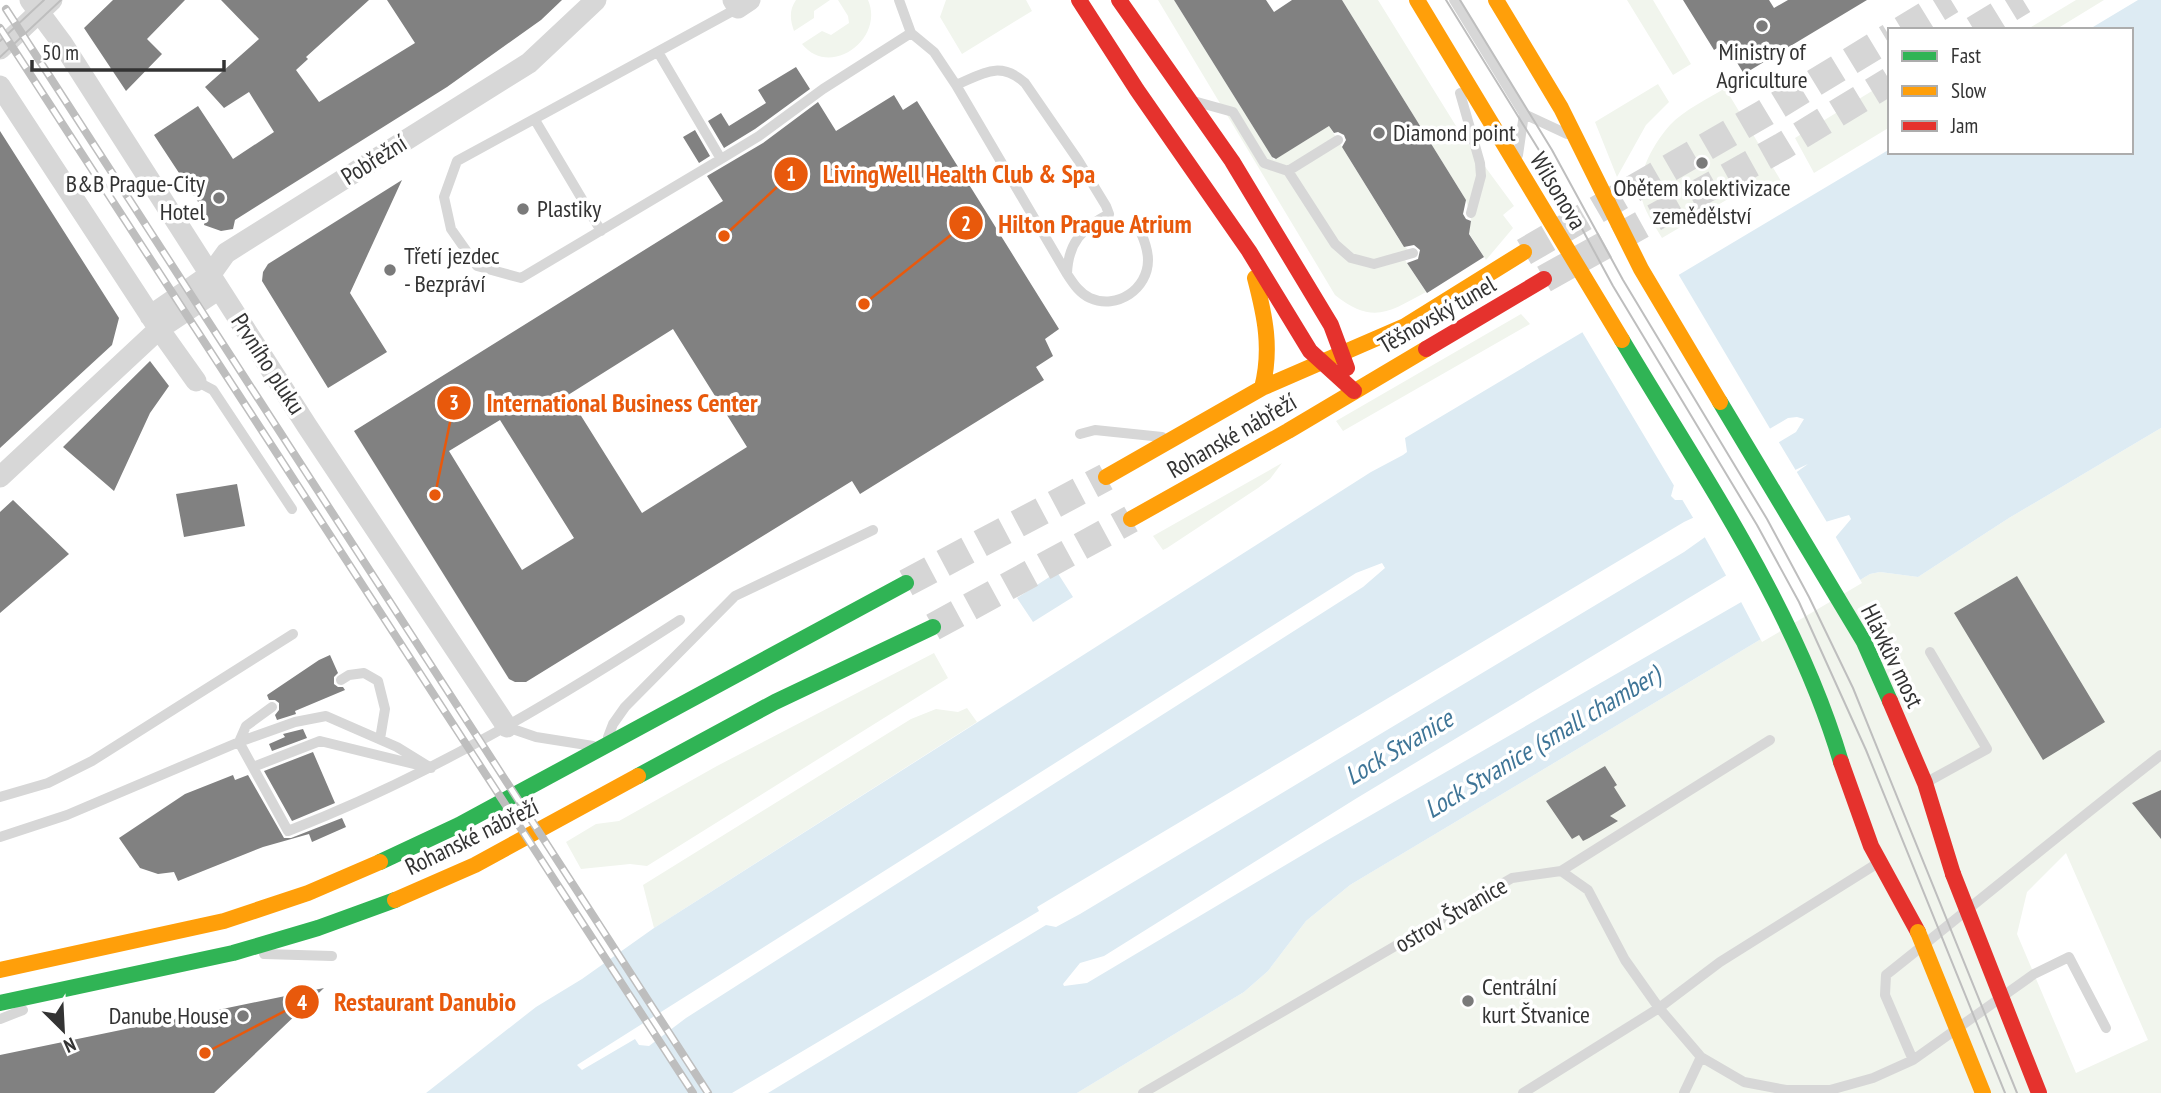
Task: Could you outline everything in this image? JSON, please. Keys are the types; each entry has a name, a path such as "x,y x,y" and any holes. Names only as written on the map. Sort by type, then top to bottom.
{"main road":[{"path":"1079,0 1248,251 1304,342 1320,361 1354,391"},
{"path":"1119,0 1231,161 1331,325 1343,352 1354,391"},
{"name":"Wilsonova","path":"1417,0 1737,531 1784,618 1829,723 1852,800 1878,863"},
{"name":"Wilsonova","path":"1496,0 1561,108 1641,269"},
{"path":"1248,251 1270,338 1268,367 1262,388"},
{"name":"Těšnovský tunel","path":"1343,352 1414,322 1524,252"},
{"name":"Hlávkův most","path":"1641,269 1864,642 1925,783 1952,874 2039,1093"},
{"name":"Těšnovský tunel","path":"1354,391 1544,279"},
{"name":"Rohanské nábřeží","path":"1106,477 1262,388 1343,352"},
{"name":"Rohanské nábřeží","path":"1131,519 1354,391"},
{"name":"Rohanské nábřeží","path":"0,970 224,920 308,893 383,861 459,825 906,583"},
{"name":"Rohanské nábřeží","path":"0,1003 233,953 318,928 397,899 475,865 775,702 933,627"},
{"path":"1878,863 1907,908 1983,1093"}],"street":[{"name":"Pobřežní","path":"0,477 154,323 215,282 226,253 529,63 596,0"},
{"name":"Prvního pluku","path":"40,4 62,43 215,282 507,727"},
{"path":"0,50 40,4"},
{"path":"0,86 154,323 196,381"}],"lane":[{"path":"899,0 911,33 934,52 956,85 1077,289 1089,298 1102,301 1116,301 1131,294 1142,283 1149,263 1148,250 1141,233"},
{"path":"1454,0 1524,114 1576,138"},
{"path":"740,3 659,52 457,161 444,197 451,229 477,266 521,278 759,136 823,89 911,33"},
{"path":"659,52 721,159"},
{"path":"1450,57 1480,163 1481,176 1471,213"},
{"path":"956,85 992,69 1014,73 1025,83 1106,206 1108,214 1082,232 1068,256 1067,274"},
{"path":"1191,100 1233,112 1264,163 1288,171 1335,244 1351,258 1374,264 1413,253"},
{"path":"1516,166 1524,114"},
{"path":"535,120 601,231"},
{"path":"1288,171 1338,140"},
{"path":"196,381 213,390 292,509"},
{"name":"Rohanské nábřeží","path":"1080,434 1095,430 1175,438"},
{"path":"507,727 536,737 605,747 613,724 625,707 736,596 873,530"},
{"path":"239,743 288,831 349,808 431,768 507,727 680,620"},
{"path":"0,797 48,783 92,761 293,634"},
{"path":"1925,783 1987,749 1930,652"},
{"path":"341,680 349,675 364,673 378,681 385,709 380,739"},
{"path":"239,743 246,726 272,707"},
{"path":"0,837 67,815 295,722 326,716 397,747 431,768"},
{"path":"1770,740 1561,872 1588,890 1625,960 1659,1008 1701,1057 1744,1082 1786,1090 1830,1090 1873,1078 1913,1060 2034,974 2069,957 2106,1028"},
{"path":"253,767 320,741 431,768"},
{"path":"1913,1060 1885,995 1886,975 2101,800 2161,755"},
{"path":"1523,1093 1659,1008 1720,962 1878,863"},
{"name":"ostrov Štvanice","path":"1143,1093 1512,878 1561,872"},
{"path":"233,953 332,956"},
{"path":"0,1019 80,986"},
{"path":"1685,1093 1701,1057"}],"shaded area":[{"path":"796,0 830,0 814,11 814,18 794,31 791,15"},
{"path":"838,0 868,0 871,15 869,28 852,50 840,56 814,54 802,44 822,31 831,35 849,23 848,16"},
{"path":"946,0 1026,0 1032,11 962,54 940,17"},
{"path":"1158,0 1174,0 1274,160 1329,126 1400,241 1409,251 1405,260 1426,292 1391,310 1371,313 1348,304 1335,295"},
{"path":"1342,0 1378,0 1461,134 1514,206 1503,215 1513,228 1486,260 1469,233 1471,219 1466,200"},
{"path":"1627,0 1653,0 1691,64 1673,75"},
{"path":"2076,0 2104,0 2058,28 2029,28"},
{"path":"1888,81 1888,128 1814,173 1795,138"},
{"path":"1658,84 1669,102 1646,125 1617,177 1595,122"},
{"path":"1725,88 1781,181 1762,193 1754,191 1750,186 1662,238 1642,200 1641,185 1645,166 1670,125"},
{"path":"1521,314 1530,324 1343,431 1336,421"},
{"path":"2161,428 2161,1093 1077,1093 1244,992 1268,971 1306,921 1350,885 1870,574 1880,572 1918,577 2009,518","holes":["2066,853 2148,1040 2076,1073 2017,934 2027,892"]},
{"path":"1282,463 1270,479 1258,488 1167,548 1163,550 1153,536"},
{"path":"934,653 948,678 647,866 630,864 581,869 566,842 596,824 619,821 717,766"},
{"path":"967,708 977,722 654,928 643,885 911,719 936,709 958,712"}],"water":[{"path":"2138,0 2161,0 2161,428 2009,518 1918,577 1880,572 1870,574 1350,885 1306,921 1268,971 1244,992 1077,1093 768,1093 1046,925 1056,927 1080,914 1684,552 1808,464 1684,522 1037,907 1039,911 732,1093 426,1093 536,1007 582,979 654,928 1371,472 1403,455 1407,452 1405,438 1888,150 1888,154 2133,154 2133,28 2091,28","holes":["1788,418 1804,419 1796,432 1682,500 1675,500 1671,496 1674,485","1849,515 1851,519 1818,558 1326,841 1087,983 1064,986 1080,963 1104,956 1357,798 1805,528","1382,563 1385,568 1363,587 686,1018 649,1046 639,1045 635,1039 582,1070 577,1065 1356,573"]},
{"path":"1057,572 1073,597 1033,622 1017,598"}],"pier":[{"path":"1677,272 1772,432 1676,489 1581,330"},
{"path":"1777,439 1828,524 1806,531 1728,579 1703,534 1778,482 1695,521 1680,496"},
{"path":"1834,534 1862,583 1762,642 1739,598 1816,555"}],"building":[{"path":"113,0 185,0 147,39 162,54 126,91 84,28"},
{"path":"221,0 369,0 306,57 308,59 296,70 319,102 415,43 387,0 562,0 541,20 447,87 235,220 233,229 221,231 204,225 206,214 154,135 198,106 233,159 274,132 249,92 224,108 205,87 259,39"},
{"name":"Diamond point","path":"1174,0 1266,0 1274,12 1292,0 1342,0 1466,200 1463,214 1471,221 1469,234 1484,257 1427,293 1407,263 1418,259 1420,250 1414,245 1404,247 1342,147 1346,140 1344,135 1334,133 1329,126 1276,159 1272,157"},
{"name":"Ministry of Agriculture","path":"1683,0 1769,0 1774,8 1788,0 1867,0 1744,74 1725,43 1714,50"},
{"path":"796,67 810,89 724,148 708,121 721,113 729,126 766,103 758,90"},
{"path":"894,95 903,110 917,101 1059,329 1045,339 1053,356 1036,367 1044,380 860,494 852,481 526,682 509,679 354,431 723,201 707,176 763,143 818,102 836,131","holes":["673,329 747,447 642,513 568,395","500,420 574,538 522,570 449,451"]},
{"path":"695,130 710,156 699,163 683,137"},
{"path":"0,131 119,318 112,345 0,448"},
{"path":"402,180 350,293 387,352 328,388 262,281 263,272 268,264"},
{"path":"150,361 169,386 150,413 114,491 63,447"},
{"path":"237,484 245,526 184,537 176,494"},
{"path":"13,500 69,554 0,613 0,512"},
{"path":"2017,576 2105,722 2043,760 1954,613"},
{"path":"330,655 338,673 334,677 334,684 345,690 295,711 296,714 277,720 275,715 279,710 279,703 269,700 267,695"},
{"path":"303,729 307,738 272,751 269,744 285,737 283,734"},
{"path":"313,752 335,803 292,821 264,771"},
{"path":"1605,766 1626,806 1610,816 1618,821 1583,841 1579,835 1572,839 1546,801"},
{"path":"233,775 235,780 248,775 284,838 291,838 342,818 346,827 312,842 309,834 263,847 178,881 174,872 158,874 140,868 119,838 185,794"},
{"path":"2161,790 2161,839 2132,803"},
{"name":"Danube House","path":"324,988 214,1093 0,1093 0,1055"}],"tunnel":[{"path":"1905,28 1951,0"},
{"path":"1977,28 2023,0"},
{"path":"1524,252 1888,38"},
{"path":"1544,279 1783,146 1888,82"},
{"path":"906,583 1106,477"},
{"path":"933,627 1131,519"}],"tram line":[{"path":"0,41 44,0"},
{"path":"0,57 61,0"},
{"path":"1446,0 1542,155 1613,286 1757,525 1799,602 1866,750 2005,1093"},
{"path":"1460,0 1552,150 1623,280 1767,519 1809,597 1853,688 2017,1093"}],"railway":[{"path":"6,9 708,1093"},
{"path":"0,28 693,1093"}],"traffic: fast":[{"path":"1622,340 1715,493 1773,598 1822,706 1841,762"},
{"path":"1720,402 1864,642 1890,701"},
{"path":"380,862 459,825 906,583"},
{"path":"638,776 775,702 933,627"},
{"path":"0,1003 233,953 318,928 395,900"}],"traffic: slow":[{"path":"1417,0 1622,340"},
{"path":"1496,0 1561,108 1641,269 1720,402"},
{"path":"1106,477 1262,388 1405,326 1524,252"},
{"path":"1255,278 1267,346 1262,388"},
{"path":"1131,519 1288,431 1426,349"},
{"path":"395,900 475,865 638,776"},
{"path":"0,970 224,921 308,893 380,862"},
{"path":"1918,932 1983,1093"}],"traffic: jam":[{"path":"1079,0 1137,90 1249,251 1310,351 1354,391"},
{"path":"1119,0 1232,161 1331,325 1347,368"},
{"path":"1426,349 1544,279"},
{"path":"1890,701 1925,783 1953,874"},
{"path":"1841,762 1871,846 1918,932"},
{"path":"1953,874 2039,1093"}],"place":[{"name":"Ministry of Agriculture","path":"1762,26"},
{"name":"Diamond point","path":"1379,133"},
{"name":"Obětem kolektivizace zemědělství","path":"1702,163"},
{"name":"B&B Prague-City Hotel","path":"219,198"},
{"name":"Plastiky","path":"523,209"},
{"name":"LivingWell Health Club & Spa","path":"724,236"},
{"name":"Třetí jezdec - Bezpráví","path":"390,270"},
{"name":"Hilton Prague Atrium","path":"864,304"},
{"name":"International Business Center","path":"435,495"},
{"name":"Centrální kurt Štvanice","path":"1468,1001"},
{"name":"Danube House","path":"243,1016"},
{"name":"Restaurant Danubio","path":"205,1053"}],"water label":[{"name":"Lock Stvanice (small chamber)","path":"1542,742"},
{"name":"Lock Stvanice","path":"1399,747"}]}
